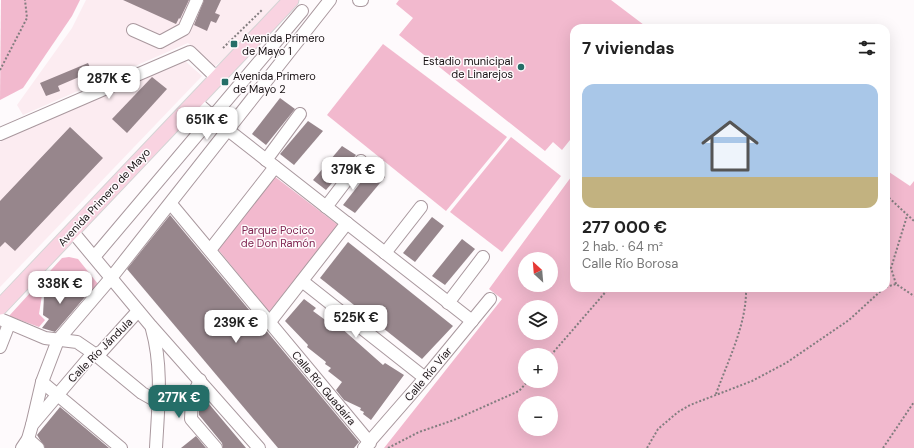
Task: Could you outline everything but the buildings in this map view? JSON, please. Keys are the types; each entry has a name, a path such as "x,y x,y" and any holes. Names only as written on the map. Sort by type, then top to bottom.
{"main road":[{"name":"Avenida Primero de Mayo","path":"0,307 291,0"}],"street":[{"path":"133,30 160,42 184,29 197,0"},
{"path":"291,0 314,21"},
{"path":"32,425 42,382 58,340 171,204 330,0"},
{"path":"94,257 302,11"},
{"path":"0,134 190,52 217,78"},
{"path":"194,101 228,130 472,322"},
{"path":"210,250 270,163 300,114"},
{"path":"326,207 361,161"},
{"name":"Calle Río Guadaira","path":"171,204 269,322 367,445"},
{"path":"385,253 421,207"},
{"path":"269,322 347,223"},
{"path":"72,231 138,311 259,448"},
{"path":"448,303 483,257"},
{"path":"302,281 425,378"},
{"name":"Calle Río Viar","path":"367,445 490,299"},
{"name":"Calle Río Jándula","path":"25,443 32,425 57,395 88,359 102,351 138,311"},
{"path":"0,347 5,321 46,338 77,342 96,354 142,393 158,402"},
{"path":"151,326 158,348 159,370 156,448"},
{"path":"159,370 168,360 180,358"},
{"path":"200,380 191,400 191,419 216,448"},
{"path":"42,382 121,448"},
{"path":"25,443 38,448"}],"path":[{"path":"0,70 27,18 25,0"},
{"path":"223,48 268,5"},
{"path":"890,199 914,222"},
{"path":"907,216 891,268 896,284 914,296"},
{"path":"890,286 896,284"},
{"path":"557,348 606,292"},
{"path":"716,395 738,334 744,313 746,292"},
{"path":"647,448 658,429 667,420 690,405 752,381 786,363 849,320 880,292"},
{"path":"388,448 419,432 454,420 519,391 522,388"},
{"path":"884,448 914,402"}],"shaded area":[{"path":"86,0 282,0 241,45 214,67 188,43 23,115 17,105 72,28"},
{"path":"185,61 202,76 0,287 0,142 12,133"}],"green space":[{"path":"1,0 80,0 72,16 23,88 0,100"},
{"name":"Estadio municipal de Linarejos","path":"399,0 611,0 643,24 570,24 570,140 562,150 553,142 545,151 399,35 413,18 396,4"},
{"path":"383,44 507,137 446,211 327,115"},
{"path":"511,137 561,176 502,252 450,212"},
{"path":"890,173 910,186 914,181 914,448 384,448 502,299 489,289 570,178 570,292 890,292"},
{"name":"Parque Pocico de Don Ramón","path":"274,176 338,225 269,312 217,248"},
{"path":"69,257 78,259 98,284 89,294 86,292 88,288 82,283 78,286 74,282 54,282 42,295 39,314 45,320 39,327 9,316 62,258"}],"place":[{"name":"Avenida Primero de Mayo 1","path":"234,44"},
{"name":"Estadio municipal de Linarejos","path":"521,67"},
{"name":"Avenida Primero de Mayo 2","path":"225,82"}]}
